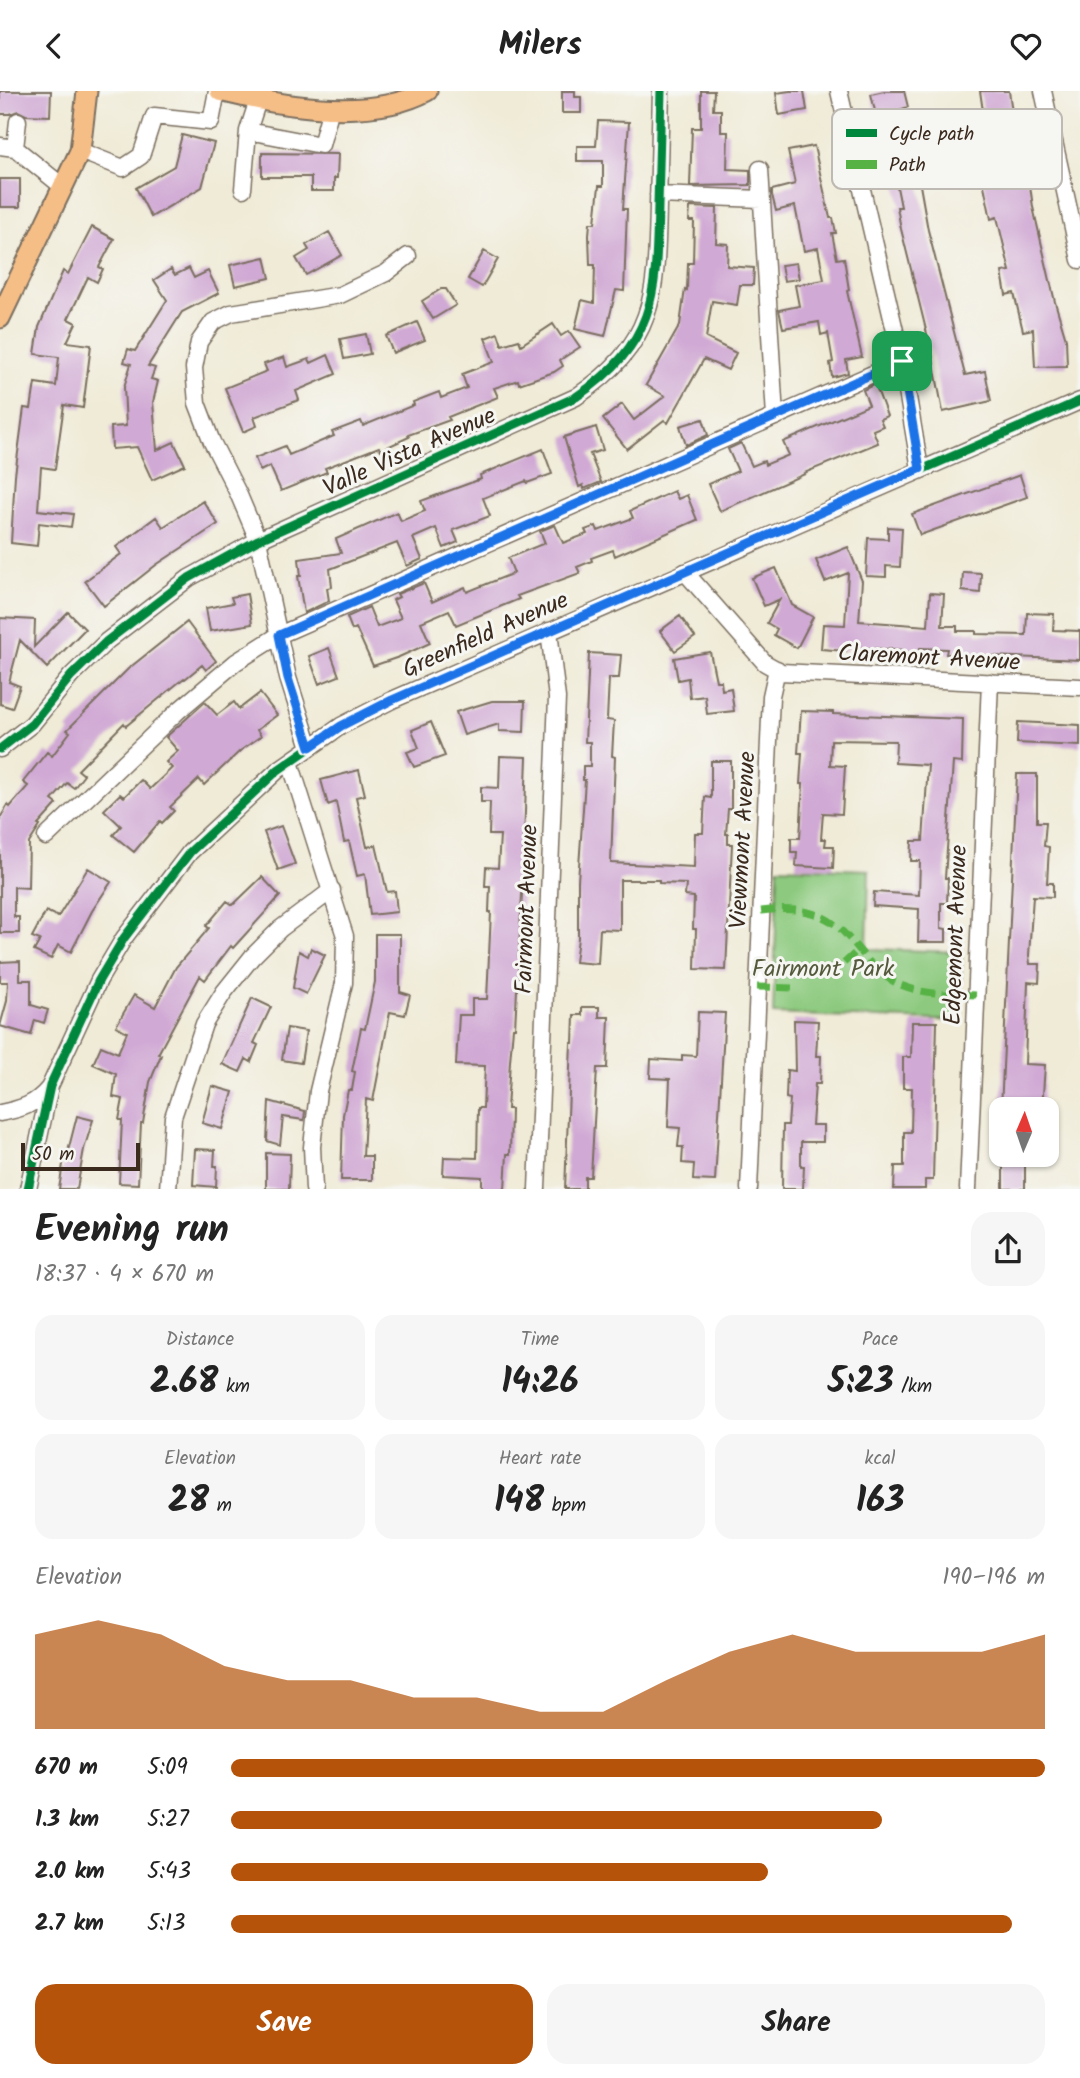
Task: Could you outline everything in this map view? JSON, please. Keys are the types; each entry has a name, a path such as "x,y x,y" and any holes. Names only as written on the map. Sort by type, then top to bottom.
{"main road":[{"path":"0,318 80,151 87,91"},
{"path":"219,91 297,106 331,108 371,106 412,99 427,91"}],"street":[{"path":"80,151 123,168 141,156 154,116 211,123 219,91"},
{"name":"Valle Vista Avenue","path":"1,751 32,724 71,676 107,641 189,577 258,540 576,397 615,367 631,346 646,317 657,269 661,91"},
{"path":"839,91 843,109"},
{"path":"1043,91 1047,109"},
{"path":"243,189 248,131 258,100"},
{"path":"248,131 321,145 331,108"},
{"path":"18,121 7,147 62,186"},
{"path":"760,169 775,417"},
{"path":"1062,178 1080,260"},
{"path":"862,189 902,361 920,469"},
{"path":"658,195 761,199"},
{"path":"310,747 288,678 258,540 212,442 197,403 194,368 199,342 213,322 231,313 340,295 386,273 408,256"},
{"path":"46,837 178,711 236,662 279,635 902,361"},
{"name":"Greenfield Avenue","path":"28,1189 50,1086 99,980 124,938 190,852 310,747 341,726 392,700 1080,401"},
{"path":"685,572 765,663 777,670"},
{"name":"Fairmont Avenue","path":"537,1189 557,698 549,631"},
{"name":"Claremont Avenue","path":"777,670 1080,687"},
{"name":"Viewmont Avenue","path":"749,1189 771,696 777,670"},
{"name":"Edgemont Avenue","path":"968,1189 990,682"},
{"path":"290,762 345,936 344,983 318,1091 312,1147 314,1189"},
{"path":"168,1189 173,1117 204,1024 224,992 252,957 280,929 332,890"},
{"name":"Greenfield Avenue","path":"0,1113 25,1108 40,1098 50,1086"}],"green space":[{"name":"Fairmont Park","path":"778,867 869,870 867,949 962,952 959,1021 773,1014"}],"building":[{"path":"0,91 51,91 50,116 26,115 18,111 0,114"},
{"path":"562,91 575,91 575,97 581,97 581,113 562,113"},
{"path":"701,91 714,91 713,110 721,110 721,132 728,132 727,169 750,170 750,185 690,186 692,128 701,128"},
{"path":"804,91 807,110 779,115 776,93"},
{"path":"904,91 908,107 875,109 871,94"},
{"path":"980,91 1009,91 1012,109 983,109"},
{"path":"598,121 629,122 623,209 627,209 624,291 616,290 605,336 575,329 582,300 594,303 595,265 590,265 589,235 590,223 595,223 599,186 603,186 603,161 577,161 577,146 596,146"},
{"path":"182,135 214,143 202,187 151,217 136,188 174,166"},
{"path":"814,146 830,218 833,218 836,233 832,233 837,259 844,258 847,291 862,357 846,360 848,373 832,377 830,363 833,362 828,333 821,335 819,322 783,328 779,310 799,306 795,285 824,280 818,248 804,251 795,206 776,211 772,195 772,190 795,184 788,151"},
{"path":"262,153 338,154 334,191 311,191 311,177 262,177"},
{"path":"0,179 20,179 20,207 0,207"},
{"path":"897,189 921,189 928,230 965,375 985,371 991,401 943,412 932,354 901,229 897,207 901,207"},
{"path":"985,189 1030,189 1055,302 1066,339 1067,366 1035,367 1033,329 1023,331 1014,293 1006,295 1002,272 1010,271 997,217 991,219"},
{"path":"690,207 717,208 716,243 728,244 727,266 754,268 753,285 740,285 737,305 712,301 706,338 736,353 728,370 704,359 668,423 664,420 627,449 603,419 622,404 634,420 665,396 646,385 680,325 685,289 687,290 688,263 693,263 694,221 689,221"},
{"path":"92,227 114,239 99,267 103,269 97,282 88,277 68,319 76,323 67,342 91,345 83,408 64,405 55,469 41,467 38,510 73,514 71,527 39,523 37,546 11,543 15,475 24,408 31,409 35,383 56,386 59,357 35,354 39,327 63,271 68,274"},
{"path":"329,232 342,255 306,275 296,258 309,250 306,245"},
{"path":"484,251 498,259 482,287 468,279"},
{"path":"265,257 270,278 235,286 230,265"},
{"path":"796,263 799,279 784,281 781,265"},
{"path":"189,268 194,278 208,271 219,293 182,312 148,366 155,368 151,379 158,381 153,402 157,450 174,442 185,465 152,480 137,447 112,449 111,427 126,426 124,387 131,364 124,362 128,349 135,351 167,300 154,280 171,269 175,275"},
{"path":"441,289 446,289 456,305 433,319 422,301"},
{"path":"417,322 425,340 393,353 386,336"},
{"path":"553,324 561,336 569,331 580,347 560,360 563,366 554,372 519,384 518,380 494,388 498,397 448,417 450,420 408,435 409,437 381,450 379,447 325,468 327,472 281,491 270,466 260,471 255,458 285,446 289,455 334,436 332,432 361,421 363,426 439,392 441,398 467,388 462,374 494,362 485,338 498,333 502,345 519,340 521,345"},
{"path":"366,334 370,354 344,359 340,339"},
{"path":"328,355 336,374 296,391 299,400 254,417 257,426 243,432 225,388 267,371 264,364 284,357 287,367 309,359 311,363"},
{"path":"875,384 887,416 880,419 883,426 873,430 878,443 720,511 708,484 738,471 728,449 741,443 752,466 764,461 765,465 789,455 783,442 869,405 863,390"},
{"path":"703,419 708,435 686,445 680,426"},
{"path":"596,427 603,450 590,454 601,482 584,489 583,485 579,487 564,437"},
{"path":"543,449 552,474 483,498 490,516 453,530 458,542 444,548 436,528 413,538 422,559 407,566 397,543 330,569 332,587 327,588 329,601 304,613 298,576 301,576 299,559 341,553 336,539 397,512 401,521 425,511 421,501 481,479 480,475"},
{"path":"1020,475 1027,497 920,535 912,514"},
{"path":"674,491 678,499 687,495 697,520 615,556 613,550 591,558 592,561 577,567 580,573 517,596 519,599 456,625 449,610 421,622 430,643 399,657 373,666 356,628 352,630 347,617 369,607 377,627 401,618 393,600 399,597 397,594 424,583 432,602 465,587 467,592 514,573 508,558 545,543 540,531 555,525 563,543 587,534 585,530 596,526 598,531 633,518 630,511"},
{"path":"203,501 218,524 156,565 104,606 85,581 121,554 116,547 156,517 163,527"},
{"path":"888,527 902,528 900,567 886,566 886,577 866,576 868,538 888,539"},
{"path":"848,547 862,581 859,621 928,626 930,593 944,594 942,626 957,626 957,631 1026,635 1027,613 1054,614 1053,630 1080,631 1080,660 946,654 947,649 920,648 920,653 846,647 846,651 821,649 823,624 845,625 848,573 825,582 816,560"},
{"path":"776,568 792,605 813,617 797,648 774,635 777,629 767,623 780,599 764,606 752,578"},
{"path":"963,572 981,573 980,593 962,591"},
{"path":"247,594 252,624 210,631 206,608 233,603 231,597"},
{"path":"68,612 85,629 47,668 20,640 9,682 20,686 12,708 0,704 0,618 35,620 34,647"},
{"path":"680,616 695,637 675,651 660,631"},
{"path":"187,622 216,661 206,670 202,665 126,726 124,723 78,770 84,775 74,788 67,783 52,800 57,804 38,825 40,826 29,843 28,888 14,887 14,917 19,917 19,933 0,933 0,818 8,805 10,807 28,786 23,782 47,752 52,756 70,732 67,730 128,669"},
{"path":"329,648 339,676 319,684 309,656"},
{"path":"710,652 716,681 721,681 722,690 731,688 734,711 707,714 705,696 690,698 688,678 678,680 674,658"},
{"path":"589,653 621,655 619,678 609,678 607,720 614,721 612,756 615,757 611,863 694,867 695,833 703,833 705,797 711,798 711,761 731,761 731,809 728,809 726,834 728,844 732,844 726,970 695,969 694,897 685,896 686,884 659,883 659,880 620,880 620,930 600,929 598,964 575,962 585,780 583,766 590,766 590,742 585,742"},
{"path":"260,693 277,715 257,730 261,736 240,751 204,785 199,779 170,807 174,811 162,823 160,821 134,852 113,835 121,826 104,810 120,794 124,797 141,780 150,789 172,768 166,762 178,751 166,737 205,702 217,715 234,702 239,709"},
{"path":"492,701 525,701 524,732 499,731 499,724 464,735 456,712"},
{"path":"801,711 963,719 962,763 953,762 945,878 948,878 947,903 941,903 941,928 946,929 946,942 918,942 919,909 873,906 874,892 919,895 920,861 911,861 912,841 923,841 928,765 895,763 896,741 831,740 830,765 845,766 842,814 823,813 821,839 826,839 825,846 834,846 833,868 796,866 797,852 791,852 791,838 800,838 803,784 800,784 802,753 798,753"},
{"path":"431,722 445,756 414,767 407,752 419,748 412,730"},
{"path":"1018,722 1080,725 1080,746 1017,743"},
{"path":"500,756 527,757 522,894 515,1028 507,1109 511,1109 510,1154 507,1154 505,1189 482,1189 482,1177 443,1175 444,1157 477,1158 478,1108 483,1108 485,1066 456,1065 457,1047 459,1015 472,1015 472,999 487,999 491,912 490,886 485,886 486,867 498,868 500,835 489,835 490,802 481,802 481,787 499,788"},
{"path":"359,770 365,795 356,797 367,847 376,845 387,892 395,891 397,912 370,915 365,874 357,876 349,841 344,842 336,802 328,805 321,780"},
{"path":"1017,774 1037,774 1037,822 1046,822 1044,846 1049,847 1047,883 1053,883 1053,897 1033,896 1029,955 1030,964 1040,964 1039,983 1028,982 1025,1064 1045,1065 1043,1097 1002,1097"},
{"path":"281,826 295,864 278,870 264,832"},
{"path":"88,868 111,882 92,911 71,952 58,945 51,959 34,951 40,940 32,937 46,911 58,917"},
{"path":"262,877 280,896 233,948 231,946 205,980 200,976 158,1054 161,1055 150,1082 141,1123 138,1184 119,1183 122,1120 119,1120 123,1099 113,1097 116,1074 93,1064 101,1046 118,1053 127,1032 116,1026 134,995 155,1007 176,967 209,928 206,926 227,901 233,905"},
{"path":"375,934 400,934 400,992 410,995 405,1015 390,1012 373,1101 366,1099 363,1156 372,1156 372,1180 341,1180 343,1115 348,1090 352,1090 355,1072 352,1071 361,1028 365,1029 375,982"},
{"path":"311,948 325,955 306,994 293,988 299,951 308,956"},
{"path":"20,961 20,980 31,980 31,1005 48,1010 44,1023 35,1020 31,1035 0,1026 7,1001 8,982 0,982 0,962"},
{"path":"252,998 271,1007 254,1043 258,1045 251,1062 246,1059 240,1072 222,1064"},
{"path":"582,1007 599,1007 599,1017 609,1017 607,1068 597,1068 591,1177 585,1177 585,1189 565,1189 571,1043 574,1015 582,1015"},
{"path":"698,1012 725,1013 715,1181 693,1180 694,1164 682,1163 683,1147 678,1147 680,1128 668,1127 670,1079 650,1078 651,1059 682,1061 682,1055 696,1056"},
{"path":"794,1020 818,1021 816,1056 821,1056 820,1084 815,1084 812,1125 823,1125 823,1142 801,1142 803,1189 782,1189 783,1125 788,1125 790,1099 786,1098 787,1070 795,1071"},
{"path":"912,1022 937,1022 933,1180 925,1180 925,1189 894,1189 895,1166 904,1166 904,1132 911,1132 912,1088 903,1088 903,1057 911,1057"},
{"path":"287,1028 306,1031 301,1063 282,1060"},
{"path":"212,1086 233,1092 222,1129 202,1123"},
{"path":"269,1101 305,1111 304,1120 283,1117 280,1145 267,1141"},
{"path":"77,1116 93,1120 84,1149 77,1189 59,1189 64,1158 66,1159"},
{"path":"195,1149 215,1150 216,1187 193,1185"},
{"path":"266,1153 290,1154 289,1189 266,1189"},
{"path":"1003,1167 1025,1167 1025,1189 1003,1189"}],"marked path":[{"path":"761,911 801,911 821,916 838,927 887,978 906,987 935,993 976,995"},
{"path":"844,963 858,950"},
{"path":"757,987 795,988"}],"cycle path":[{"path":"0,749 32,724 71,676 107,641 189,578 258,540 576,397 603,377 637,336 647,314 653,290 661,91"},
{"path":"28,1189 50,1086 99,980 124,938 190,852 278,770 341,726 392,700 1080,401"}],"route":[{"path":"902,361 920,469 392,700 341,726 310,747 288,678 279,635 902,361"}]}
